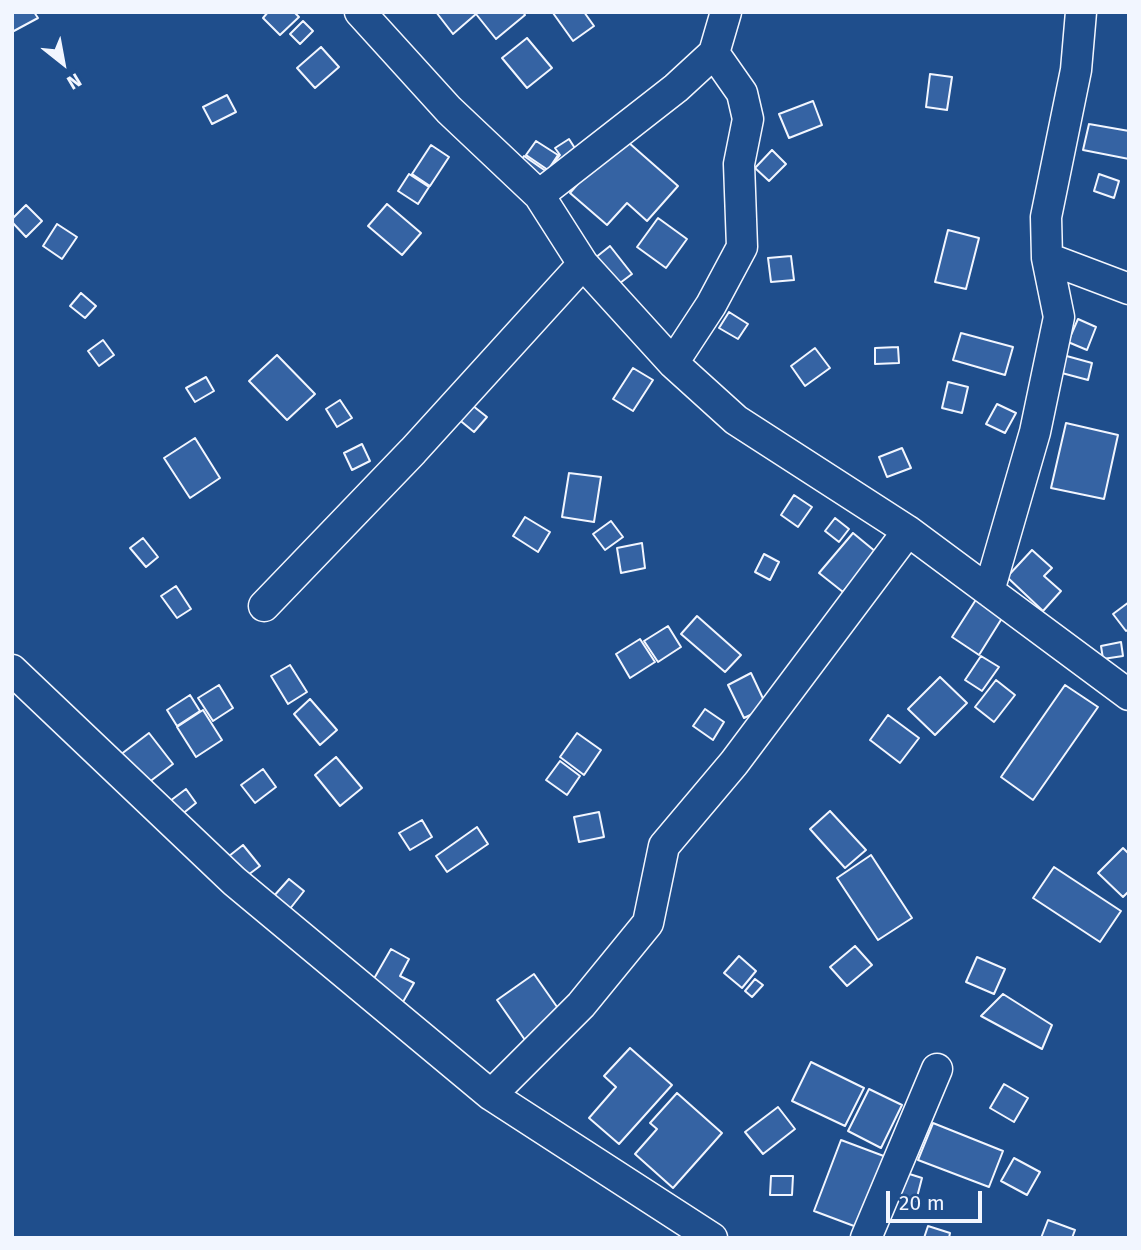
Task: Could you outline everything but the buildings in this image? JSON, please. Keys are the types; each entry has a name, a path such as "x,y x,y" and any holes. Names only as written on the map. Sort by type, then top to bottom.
{"street":[{"path":"539,195 676,88 714,53 726,12"},
{"path":"989,592 1035,432 1059,317 1047,258 1046,216 1076,70 1081,12"},
{"path":"366,14 449,110 539,195 583,264 673,363 736,420 908,531 1129,695"},
{"path":"673,363 712,305 742,247 739,164 748,119 742,93 714,53"},
{"path":"1047,258 1129,289"},
{"path":"264,606 412,451 583,264"},
{"path":"491,1095 581,1005 648,923 664,846 734,763 908,531"},
{"path":"12,670 234,881 491,1095 712,1238"},
{"path":"866,1238 937,1069"}]}
